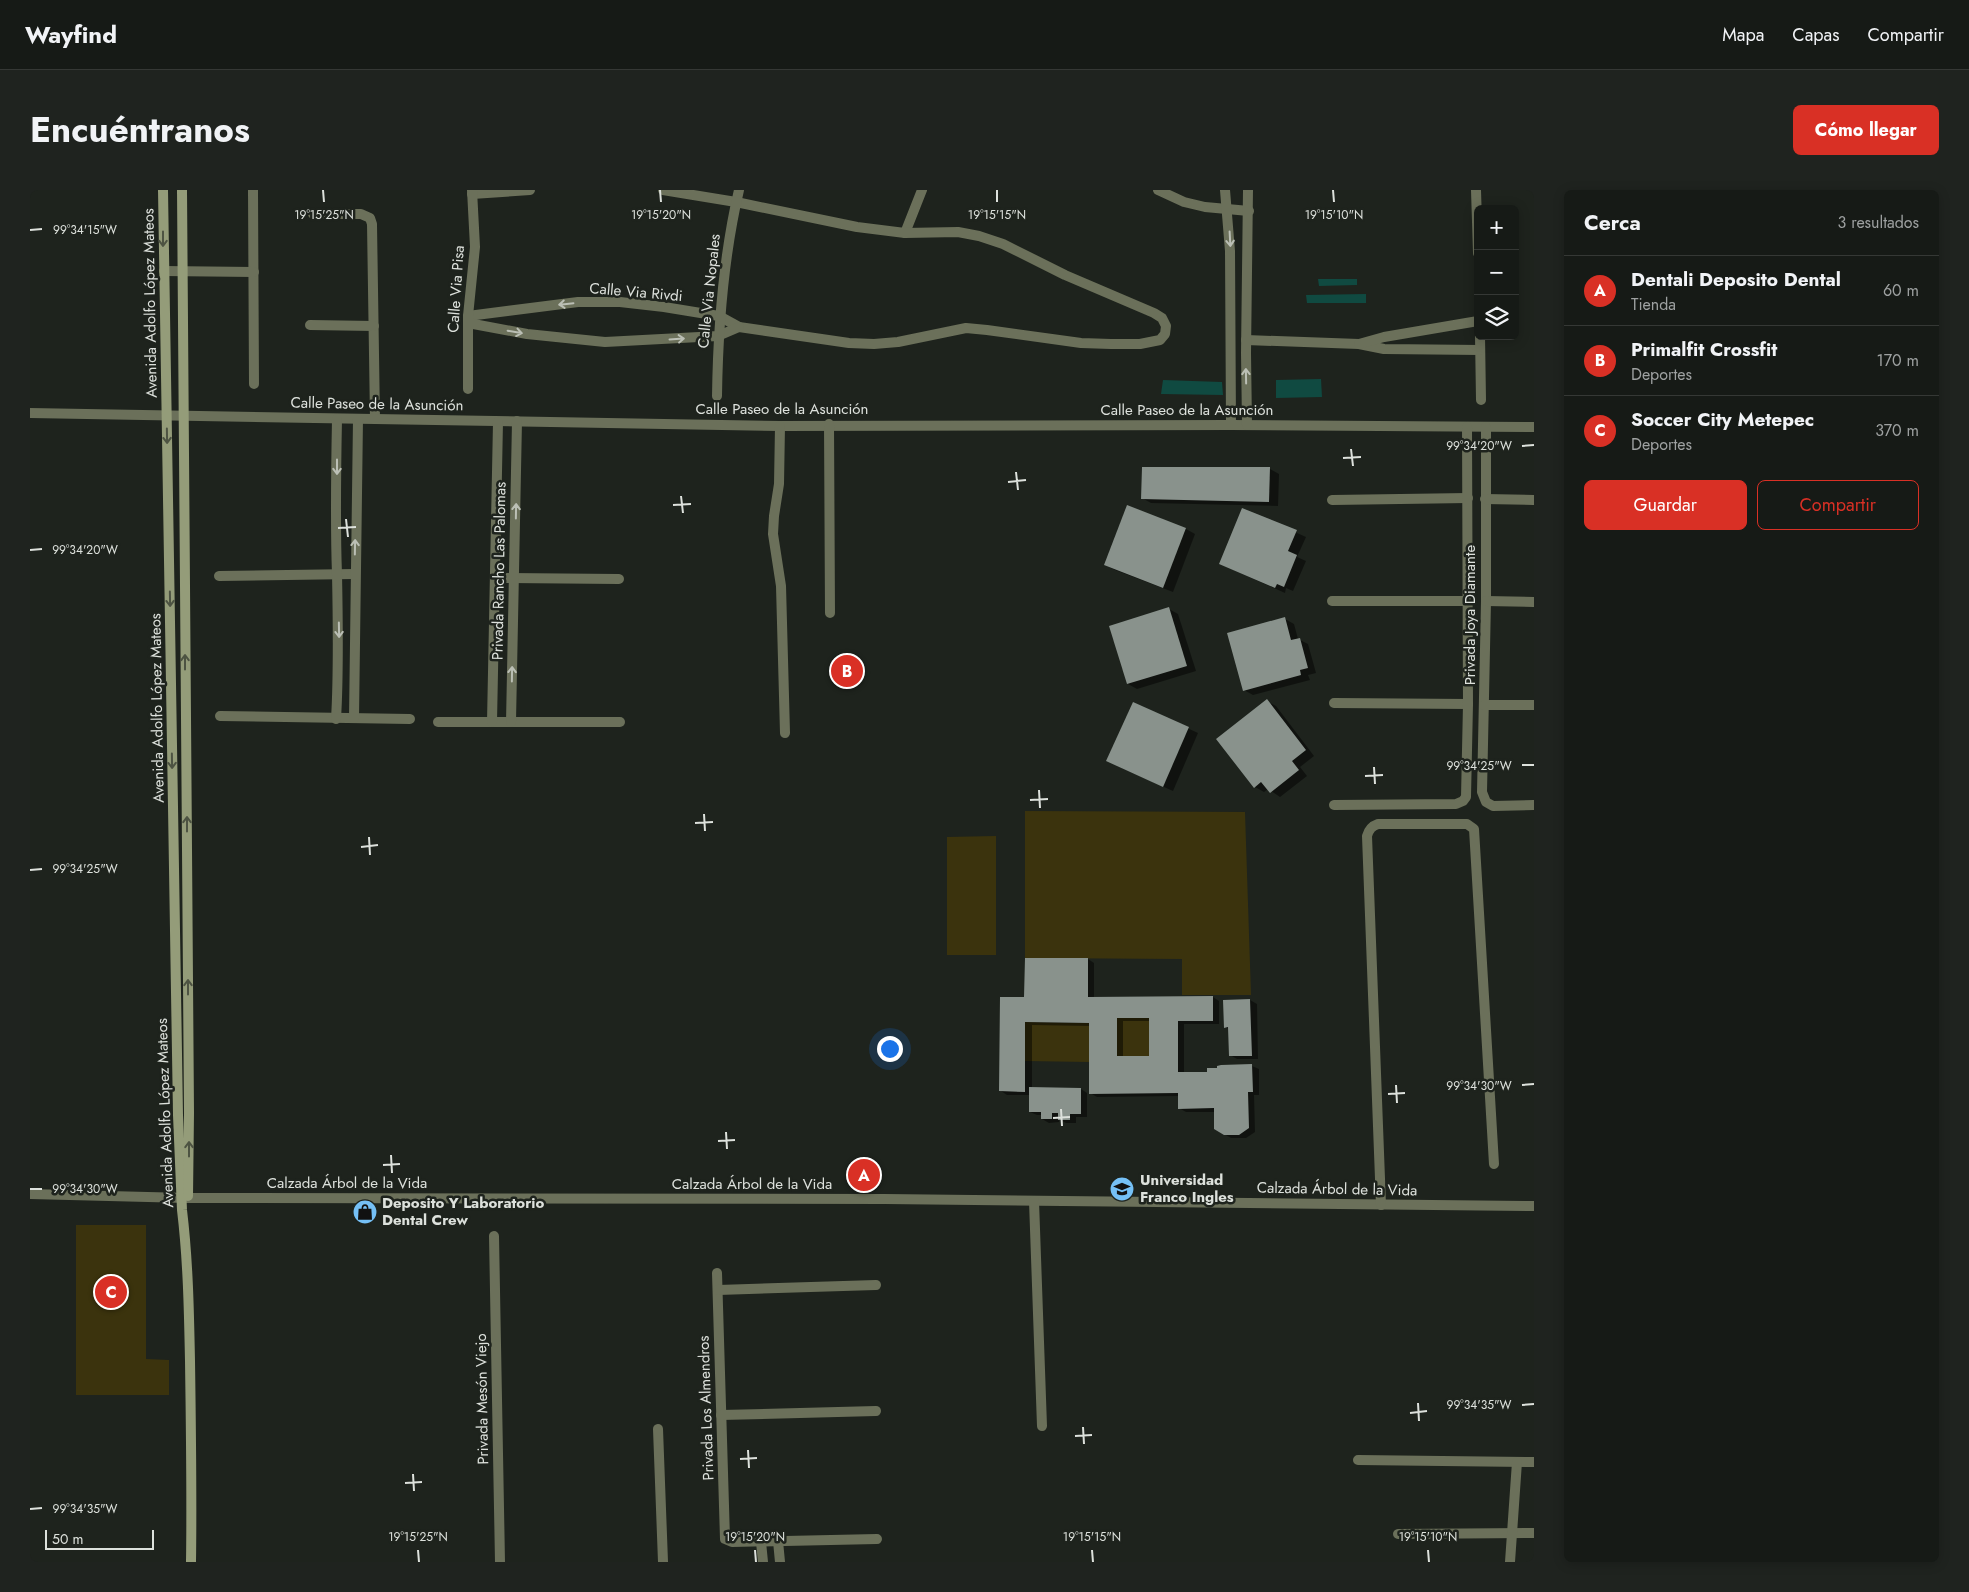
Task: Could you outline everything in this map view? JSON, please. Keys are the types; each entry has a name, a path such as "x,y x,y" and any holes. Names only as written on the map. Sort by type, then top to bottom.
{"street":[{"name":"Avenida Adolfo López Mateos","path":"163,190 178,1115 185,1198"},
{"name":"Avenida Adolfo López Mateos","path":"182,190 189,1103 185,1225 188,1271 192,1448 191,1562"},
{"path":"253,190 254,384"},
{"path":"472,192 530,190"},
{"path":"663,190 736,202 857,227 905,233 922,190"},
{"name":"Calle Via Nopales","path":"717,396 719,316 724,267 739,190"},
{"path":"1158,190 1184,202 1228,210 1249,211"},
{"path":"1225,190 1230,251 1231,425"},
{"path":"1247,425 1248,190"},
{"path":"1476,190 1478,250"},
{"name":"Calle Via Pisa","path":"468,389 468,319 475,247 472,192"},
{"path":"312,214 361,214 370,218 372,224 375,419"},
{"name":"Calle Via Rivdi","path":"468,319 578,302 620,302 719,316 739,327 874,344 898,342 966,328 1081,343 1110,344 1152,342 1160,340 1165,334 1166,326 1162,318 1154,313 1065,275 1003,244 979,236 958,232 905,233"},
{"path":"164,271 254,272"},
{"path":"468,319 536,335 605,342 639,342 718,336 739,327"},
{"path":"1230,319 1247,319"},
{"path":"1360,344 1384,336 1474,321"},
{"path":"310,325 374,326"},
{"path":"1246,340 1360,344 1384,349 1480,350"},
{"path":"1480,340 1481,400"},
{"name":"Calle Paseo de la Asunción","path":"30,413 780,426 829,424 1534,426"},
{"path":"336,718 339,662 336,574 337,418"},
{"path":"354,718 354,574 358,419"},
{"name":"Privada Rancho Las Palomas","path":"511,722 516,421"},
{"name":"Privada Rancho Las Palomas","path":"492,722 498,422"},
{"path":"829,424 830,613"},
{"path":"780,426 779,477 773,534 781,586 785,733"},
{"name":"Privada Joya Diamante","path":"1334,806 1456,804 1463,802 1468,791 1467,427"},
{"name":"Privada Joya Diamante","path":"1486,427 1486,601 1482,792 1486,802 1492,806 1534,805"},
{"path":"1332,500 1468,498"},
{"path":"1485,499 1534,500"},
{"path":"219,576 354,574"},
{"path":"495,578 619,579"},
{"path":"1332,601 1468,601"},
{"path":"1486,601 1534,602"},
{"path":"1334,703 1468,704"},
{"path":"1484,705 1534,705"},
{"path":"220,716 410,719"},
{"path":"438,722 620,722"},
{"path":"1381,1204 1367,836 1369,830 1378,824 1467,824 1474,829 1494,1164"},
{"name":"Calzada Árbol de la Vida","path":"30,1194 185,1198 1034,1201 1534,1206"},
{"path":"1034,1201 1042,1426"},
{"name":"Privada Mesón Viejo","path":"494,1236 500,1562"},
{"name":"Privada Los Almendros","path":"717,1273 725,1537 728,1541 761,1542"},
{"path":"718,1290 876,1285"},
{"path":"721,1414 876,1411"},
{"path":"658,1429 663,1562"},
{"path":"1358,1460 1534,1462"},
{"path":"1510,1562 1517,1462"},
{"path":"1398,1534 1534,1533"},
{"path":"763,1562 761,1542 877,1539"},
{"path":"778,1541 780,1562"}],"shaded area":[{"path":"1025,811 1245,812 1251,995 1182,995 1182,959 1025,958"},
{"path":"996,836 996,955 947,955 947,837"},
{"path":"1117,1018 1149,1018 1149,1056 1117,1056"},
{"path":"1025,1022 1089,1023 1089,1062 1025,1061"},
{"path":"76,1225 146,1225 146,1359 169,1360 169,1395 76,1395"}],"water":[{"path":"1318,279 1357,279 1357,285 1319,286"},
{"path":"1366,294 1366,303 1307,303 1306,295"},
{"path":"1321,379 1322,397 1276,398 1276,380"},
{"path":"1163,380 1222,382 1223,395 1161,394"}],"building":[{"path":"1142,467 1270,467 1269,502 1141,499"},
{"path":"1127,505 1186,528 1163,588 1104,565"},
{"path":"1242,508 1297,530 1288,551 1297,555 1284,587 1277,584 1275,588 1219,564"},
{"path":"1169,607 1187,666 1127,684 1109,626"},
{"path":"1285,617 1291,640 1300,638 1308,668 1300,670 1301,675 1243,691 1227,633"},
{"path":"1267,699 1306,750 1292,761 1299,770 1270,793 1261,782 1254,788 1216,739"},
{"path":"1133,702 1189,727 1163,787 1106,761"},
{"path":"1025,958 1088,958 1088,997 1213,996 1213,1021 1178,1021 1178,1072 1207,1072 1207,1068 1217,1068 1217,1066 1221,1065 1252,1064 1253,1092 1248,1092 1249,1128 1239,1135 1224,1135 1214,1129 1214,1108 1178,1109 1178,1093 1089,1094 1089,1023 1025,1022 1025,1092 999,1091 1000,997 1024,997","holes":["1117,1018 1149,1018 1149,1056 1117,1056"]},
{"path":"1250,999 1252,1056 1229,1056 1228,1027 1224,1028 1223,1000"},
{"path":"1029,1087 1081,1088 1081,1114 1070,1114 1070,1120 1058,1120 1058,1113 1052,1113 1052,1119 1041,1119 1041,1112 1029,1112"}],"place":[{"name":"Primalfit Crossfit","path":"847,671"},
{"name":"Dentali Deposito Dental","path":"864,1175"},
{"name":"Universidad Franco Ingles","path":"1122,1189"},
{"name":"Deposito Y Laboratorio Dental Crew","path":"365,1212"},
{"name":"Soccer City Metepec","path":"111,1292"}]}
